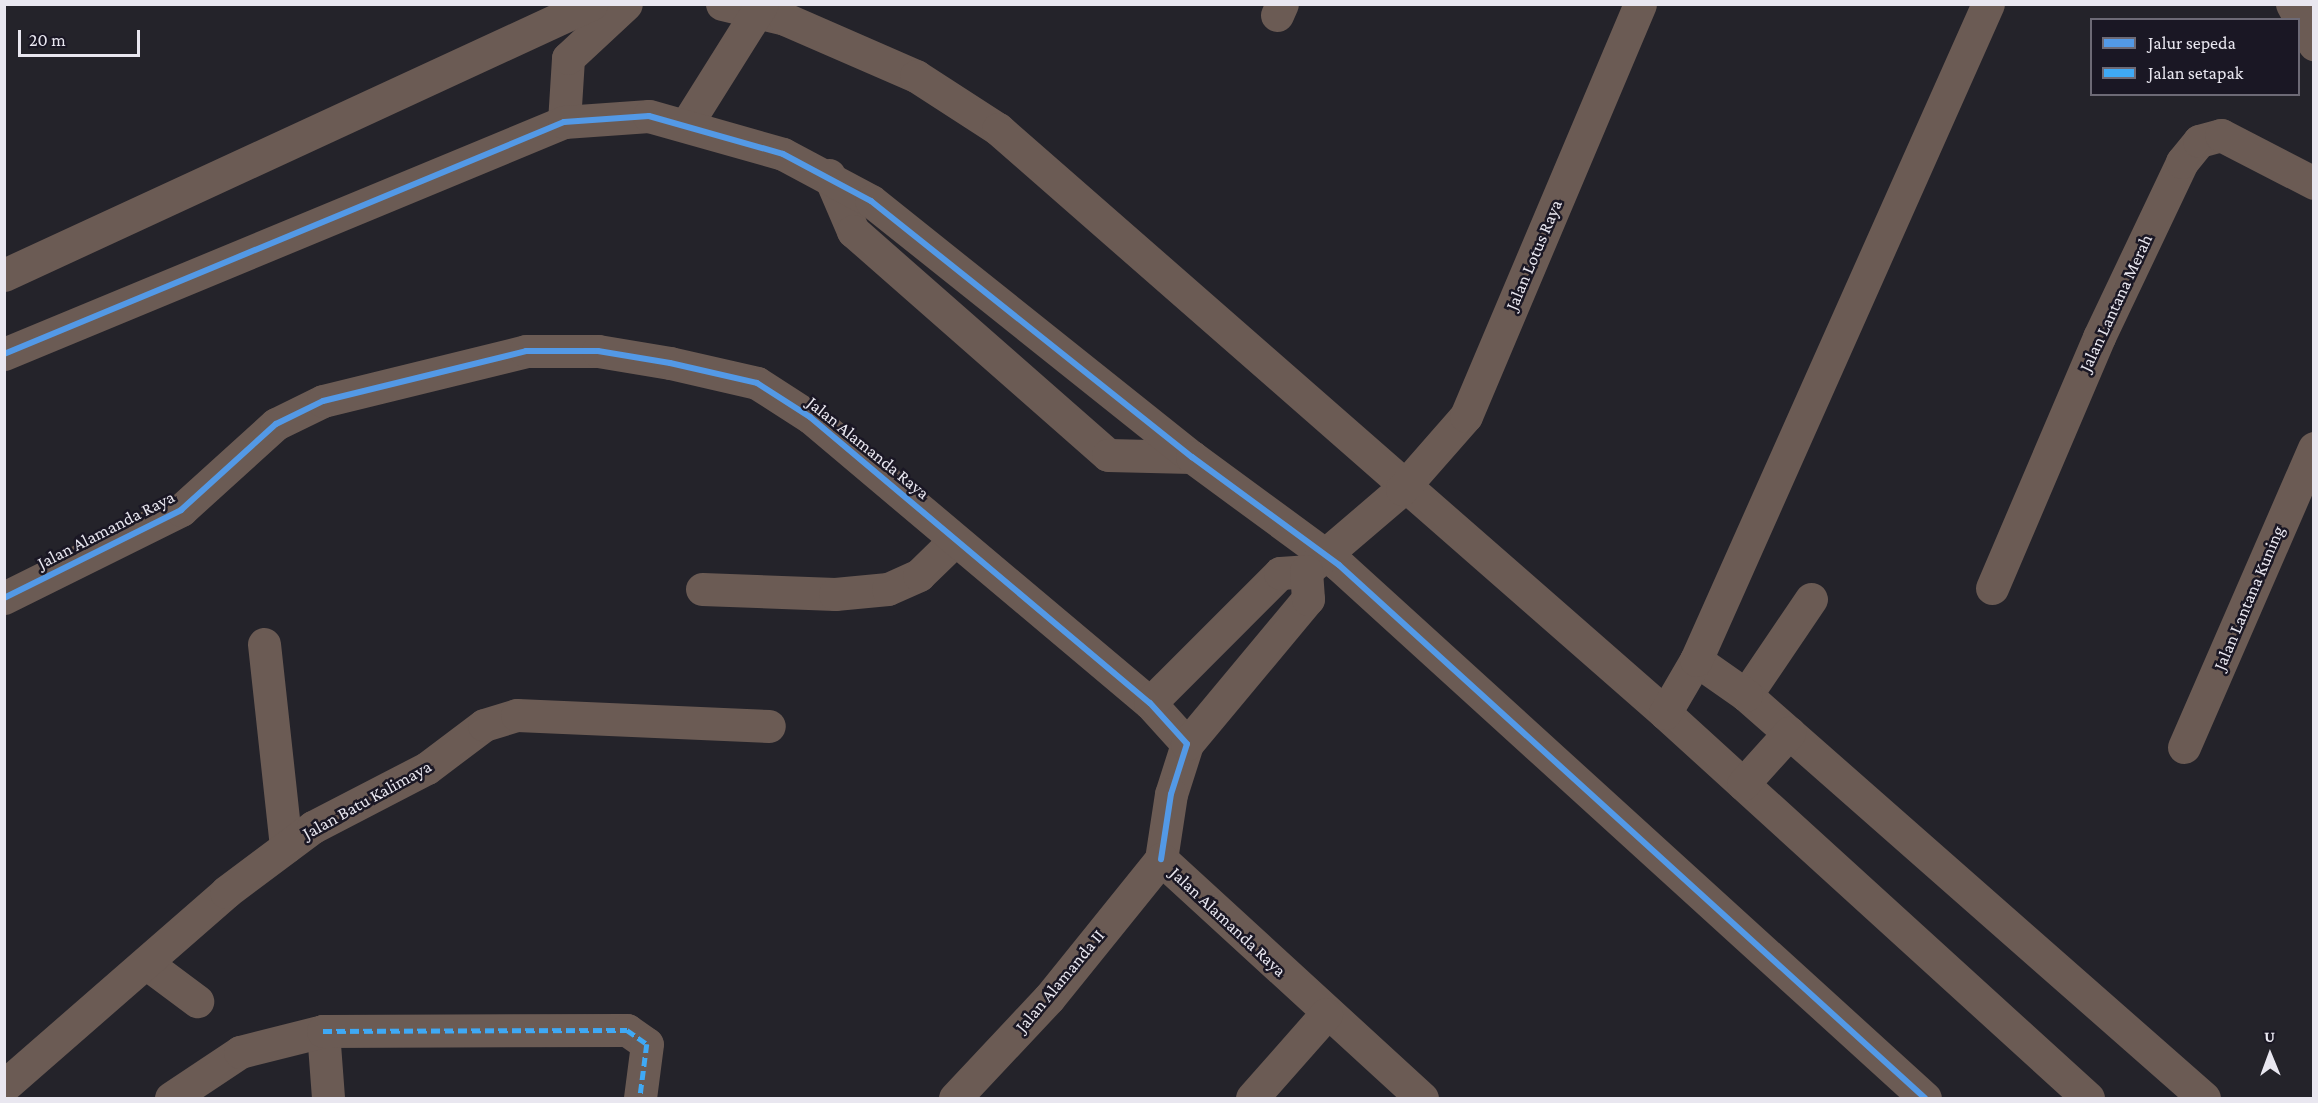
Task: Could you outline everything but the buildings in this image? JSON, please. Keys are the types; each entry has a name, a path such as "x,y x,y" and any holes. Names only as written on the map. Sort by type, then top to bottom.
{"street":[{"path":"4,275 591,4"},
{"path":"564,122 568,58 626,4"},
{"path":"722,4 760,8 916,76 998,129 1402,489 1665,713 2088,1098"},
{"name":"Jalan Lotus Raya","path":"1315,561 1402,489 1466,416 1640,4"},
{"path":"1665,713 1696,660 1988,4"},
{"path":"2292,4 2299,18"},
{"path":"686,125 760,8"},
{"path":"2300,19 2313,44"},
{"path":"4,354 564,122 649,116 783,154 829,175 871,201 1192,457 1315,561 1925,1098"},
{"name":"Jalan Lantana Merah","path":"1992,588 2099,337 2182,162 2199,141 2221,135 2313,183"},
{"path":"829,175 853,231 1108,456 1192,457"},
{"name":"Jalan Alamanda Raya","path":"4,598 182,510 276,424 323,401 445,368 526,351 598,351 757,383 810,417 1150,703 1187,744 1171,794 1161,859 1326,1014 1422,1098"},
{"name":"Jalan Lantana Kuning","path":"2184,747 2313,448"},
{"path":"702,589 835,594 888,589 919,575 955,540"},
{"path":"1150,703 1280,573 1315,561"},
{"path":"1187,744 1308,599 1315,561"},
{"path":"1746,695 1811,599"},
{"path":"264,644 286,847"},
{"path":"1696,660 1746,695 2204,1098"},
{"name":"Jalan Batu Kalimaya","path":"4,1086 146,963 286,847 427,768 501,718 769,726"},
{"path":"1743,784 1789,733"},
{"name":"Jalan Alamanda II","path":"955,1098 1049,998 1161,859"},
{"path":"146,963 197,1001"},
{"path":"1252,1098 1326,1014"},
{"path":"171,1098 240,1052 323,1031 627,1030 647,1044 640,1098"},
{"path":"323,1031 328,1098"}],"marked path":[{"path":"323,1031 627,1030 647,1044 640,1098"}],"cycle path":[{"path":"4,354 564,122 649,116 783,154 871,201 1192,457 1339,565 1925,1098"},
{"path":"4,598 181,510 276,424 323,401 526,351 598,351 670,363 757,383 810,417 1150,703 1187,744 1171,794 1161,859"}]}
